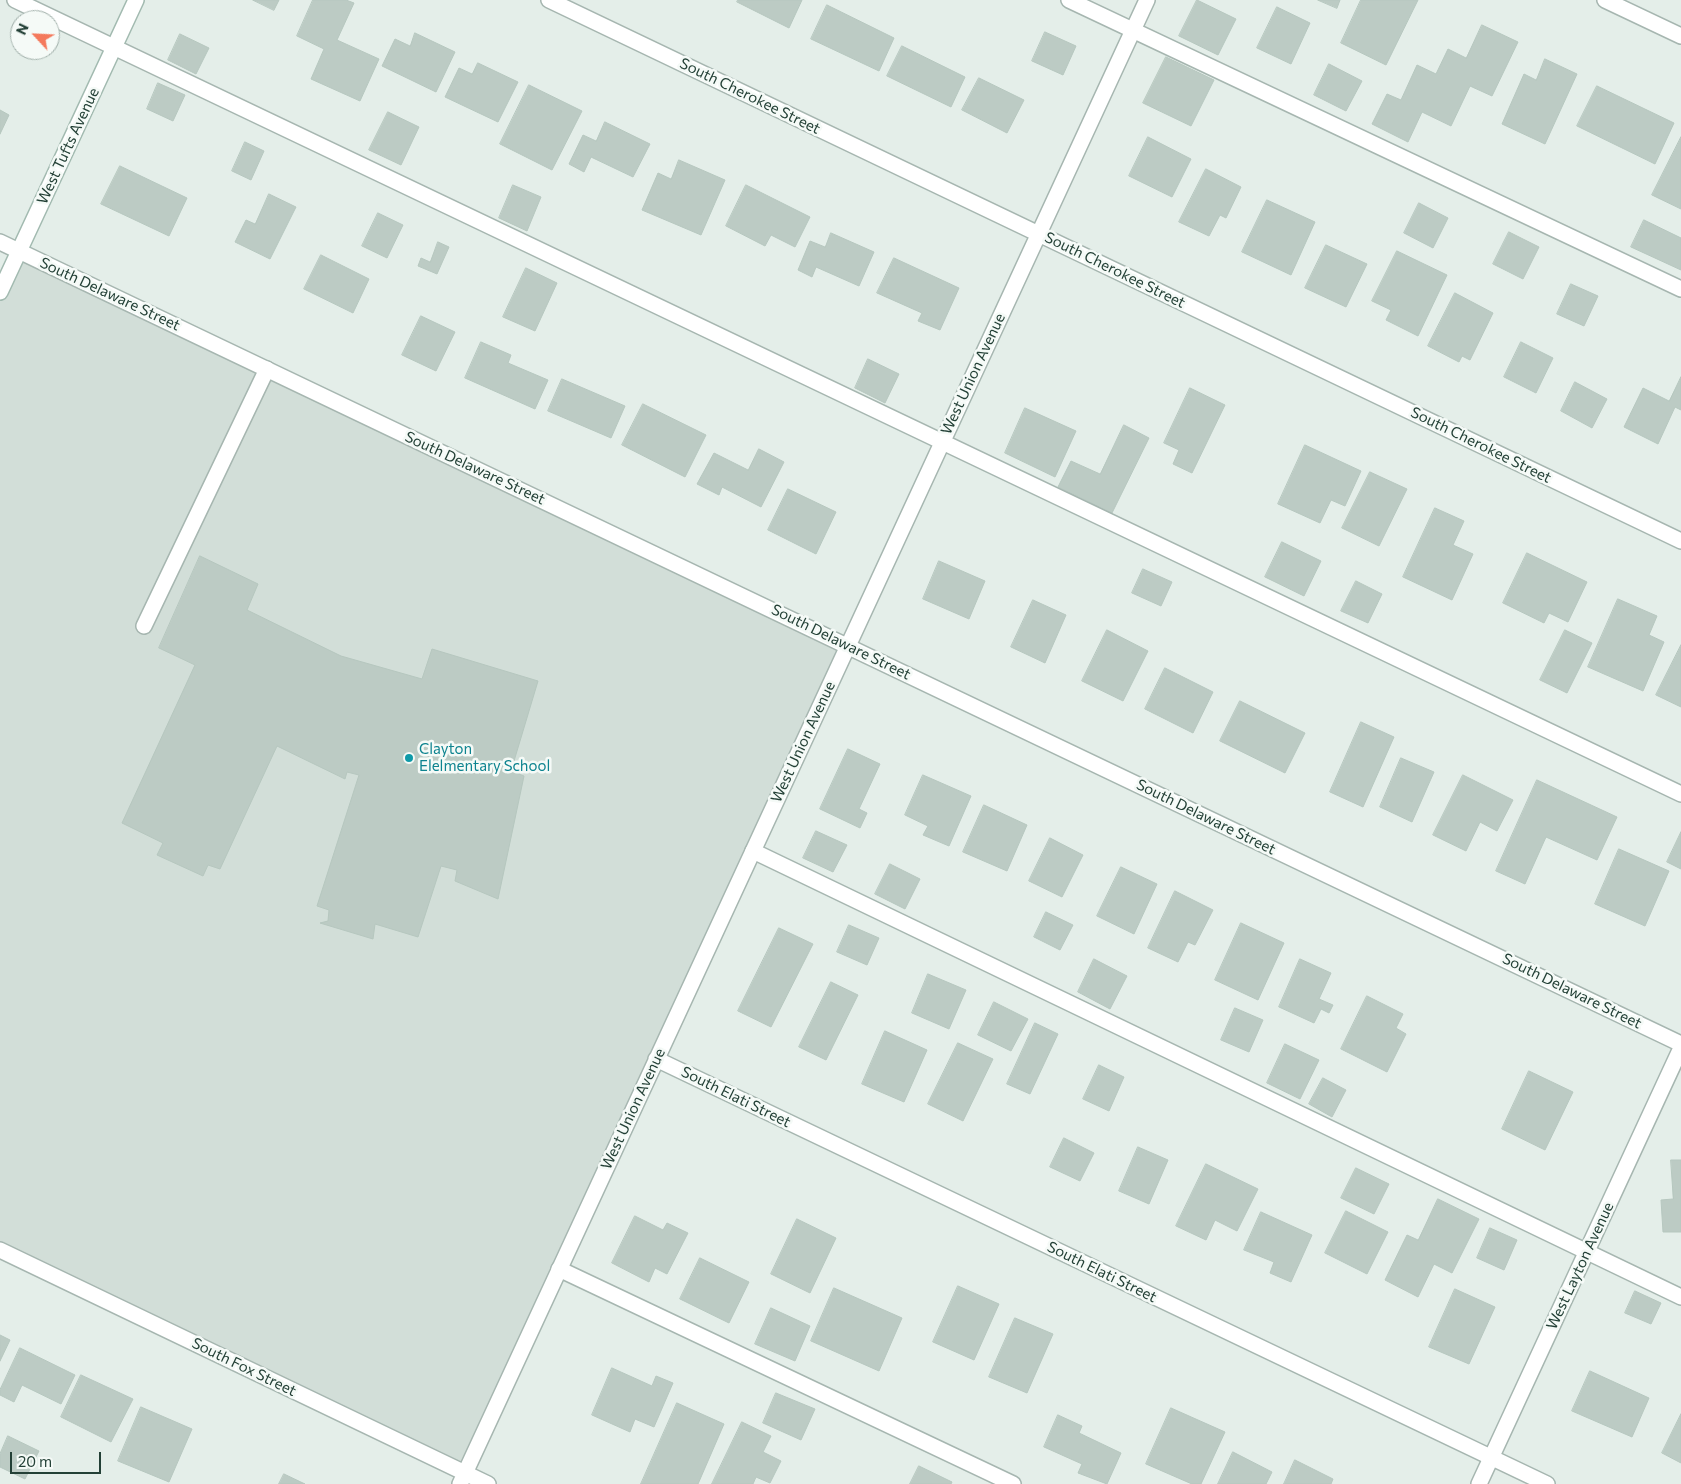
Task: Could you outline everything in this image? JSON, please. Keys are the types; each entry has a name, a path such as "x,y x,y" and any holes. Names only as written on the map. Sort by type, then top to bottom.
{"street":[{"path":"15,0 1681,794"},
{"name":"West Tufts Avenue","path":"0,292 136,0"},
{"name":"South Cherokee Street","path":"549,0 1681,541"},
{"path":"1069,0 1681,289"},
{"name":"West Union Avenue","path":"463,1479 1147,0"},
{"path":"1605,0 1681,36"},
{"name":"South Delaware Street","path":"0,242 848,645 1681,1046"},
{"path":"144,626 267,369"},
{"path":"753,851 1681,1297"},
{"name":"West Layton Avenue","path":"1479,1484 1681,1046"},
{"name":"South Elati Street","path":"656,1059 1547,1484"},
{"name":"South Fox Street","path":"0,1250 463,1479 488,1484"},
{"path":"559,1268 1013,1484"}],"shaded area":[{"path":"19,251 848,645 465,1473 0,1250 0,292"}],"building":[{"path":"253,0 279,0 274,10"},
{"path":"313,0 346,0 354,3 337,40 379,59 360,101 311,79 324,49 297,36"},
{"path":"738,0 802,0 789,28 737,2"},
{"path":"1197,0 1236,19 1218,55 1179,36"},
{"path":"1318,0 1340,0 1337,8"},
{"path":"1361,0 1418,0 1386,65 1341,43"},
{"path":"827,5 894,38 879,71 811,39"},
{"path":"1277,7 1310,23 1291,64 1257,48"},
{"path":"1482,25 1518,42 1492,96 1470,86 1451,126 1422,112 1408,142 1372,124 1387,94 1401,100 1417,65 1436,74 1448,49 1466,58"},
{"path":"1045,32 1076,46 1063,75 1032,61"},
{"path":"415,33 455,52 436,92 382,66 395,39 410,46"},
{"path":"180,34 209,48 196,74 168,60"},
{"path":"902,46 965,77 951,107 887,76"},
{"path":"1166,57 1214,80 1191,126 1143,103"},
{"path":"1545,59 1577,74 1545,144 1502,124 1524,74 1536,80"},
{"path":"478,63 518,82 498,122 445,97 459,68 472,74"},
{"path":"1329,64 1362,81 1346,111 1314,95"},
{"path":"979,78 1024,100 1007,133 962,110"},
{"path":"158,83 185,95 173,121 147,109"},
{"path":"529,85 582,111 552,170 500,144"},
{"path":"1597,86 1674,123 1655,164 1577,126"},
{"path":"0,110 9,115 0,134"},
{"path":"388,112 419,127 401,165 369,150"},
{"path":"605,122 650,144 633,177 591,157 584,172 569,164 583,135 596,141"},
{"path":"1148,137 1191,159 1172,197 1129,176"},
{"path":"1681,137 1681,209 1652,195"},
{"path":"245,142 264,151 251,180 232,171"},
{"path":"679,160 725,180 701,235 642,210 658,173 671,179"},
{"path":"120,166 187,198 169,236 101,204"},
{"path":"1206,169 1241,187 1226,218 1220,215 1209,236 1179,222"},
{"path":"513,185 541,197 527,231 499,218"},
{"path":"746,185 810,217 795,247 771,235 765,246 726,226"},
{"path":"269,194 296,207 270,259 235,242 246,220 255,224"},
{"path":"1267,200 1315,222 1291,275 1242,252"},
{"path":"1419,203 1448,218 1433,248 1404,233"},
{"path":"378,213 403,225 387,258 362,246"},
{"path":"1644,220 1681,238 1681,270 1631,247"},
{"path":"1509,232 1539,247 1523,279 1493,264"},
{"path":"831,233 874,252 859,286 816,267 812,277 798,270 810,241 825,247"},
{"path":"438,242 449,247 437,274 418,266 421,258 430,262"},
{"path":"1326,245 1367,264 1346,307 1305,288"},
{"path":"1397,251 1447,275 1418,336 1386,320 1391,310 1372,301"},
{"path":"321,255 369,279 353,313 304,289"},
{"path":"894,258 959,288 940,330 918,321 922,313 877,293"},
{"path":"526,268 557,283 535,331 503,317"},
{"path":"1571,284 1598,296 1584,326 1557,314"},
{"path":"1455,293 1493,313 1470,360 1462,356 1459,362 1428,346"},
{"path":"421,316 455,332 436,371 402,355"},
{"path":"481,342 511,355 508,363 548,380 535,409 465,378"},
{"path":"1521,342 1553,358 1536,393 1504,377"},
{"path":"868,359 899,374 885,403 855,388"},
{"path":"1681,377 1681,410 1675,407 1658,444 1624,427 1643,388 1669,401"},
{"path":"562,379 625,406 611,438 548,411"},
{"path":"1575,382 1607,399 1592,428 1561,411"},
{"path":"1190,388 1225,405 1192,473 1173,464 1179,450 1164,443"},
{"path":"643,404 706,435 685,477 622,445"},
{"path":"1025,408 1076,431 1055,477 1005,453"},
{"path":"1124,425 1149,438 1112,513 1058,487 1071,461 1100,474"},
{"path":"1305,445 1361,471 1345,506 1331,500 1320,523 1278,504"},
{"path":"759,449 784,462 761,507 722,487 719,495 697,484 714,453 748,470"},
{"path":"1370,472 1407,489 1379,546 1342,528"},
{"path":"788,489 836,512 816,554 768,530"},
{"path":"1435,508 1464,521 1453,545 1473,554 1452,600 1403,577"},
{"path":"1282,542 1321,561 1304,596 1265,577"},
{"path":"1527,553 1587,582 1568,622 1549,613 1544,623 1503,603"},
{"name":"Clayton Elelmentary School","path":"200,556 258,584 247,610 341,656 422,679 432,649 538,681 511,771 524,776 498,899 455,881 457,870 441,866 418,937 375,924 373,939 320,923 328,921 329,910 317,906 359,775 347,772 345,779 277,746 220,869 208,865 203,876 157,855 163,843 122,823 195,665 159,648"},
{"path":"939,561 985,581 969,619 923,599"},
{"path":"1143,569 1172,582 1161,606 1132,593"},
{"path":"1356,581 1382,594 1368,623 1341,611"},
{"path":"1618,599 1657,616 1649,635 1664,642 1643,691 1588,667"},
{"path":"1033,600 1066,615 1045,663 1011,647"},
{"path":"1107,630 1148,651 1123,701 1082,681"},
{"path":"1565,630 1592,643 1567,693 1540,680"},
{"path":"1681,645 1681,707 1656,695"},
{"path":"1165,668 1213,692 1193,733 1145,709"},
{"path":"1240,701 1305,733 1285,773 1220,741"},
{"path":"1361,722 1394,737 1363,807 1330,792"},
{"path":"848,749 880,764 859,809 867,813 860,828 820,809"},
{"path":"1401,758 1434,772 1412,822 1380,807"},
{"path":"923,775 971,796 949,846 923,835 928,826 905,815"},
{"path":"1463,775 1513,800 1497,831 1480,822 1466,851 1433,835"},
{"path":"1537,780 1617,817 1597,860 1546,837 1525,884 1496,871"},
{"path":"984,805 1027,825 1007,871 963,852"},
{"path":"816,831 847,845 833,872 803,858"},
{"path":"1681,832 1681,869 1667,862"},
{"path":"1050,838 1083,855 1062,897 1029,881"},
{"path":"1619,849 1669,871 1645,926 1595,904"},
{"path":"890,864 920,879 905,909 875,894"},
{"path":"1121,867 1157,884 1134,934 1097,916"},
{"path":"1175,891 1213,910 1195,945 1188,942 1178,962 1148,948"},
{"path":"1046,912 1073,925 1060,950 1034,937"},
{"path":"1241,923 1284,943 1258,1000 1215,980"},
{"path":"849,925 879,938 867,965 837,952"},
{"path":"779,928 813,944 771,1027 738,1011"},
{"path":"1094,959 1127,976 1110,1009 1078,992"},
{"path":"1300,959 1331,973 1319,999 1333,1005 1329,1013 1321,1009 1314,1023 1279,1007"},
{"path":"928,974 966,990 949,1029 912,1013"},
{"path":"831,982 858,995 826,1060 799,1047"},
{"path":"1367,996 1403,1014 1396,1028 1406,1034 1387,1072 1341,1049"},
{"path":"994,1002 1028,1019 1011,1051 978,1035"},
{"path":"1235,1008 1263,1020 1249,1052 1221,1040"},
{"path":"1035,1023 1058,1034 1030,1094 1007,1084"},
{"path":"885,1031 927,1050 904,1102 862,1084"},
{"path":"958,1043 993,1059 963,1121 928,1104"},
{"path":"1285,1044 1319,1060 1300,1099 1267,1083"},
{"path":"1099,1065 1124,1077 1109,1111 1083,1099"},
{"path":"1529,1071 1573,1092 1545,1150 1502,1129"},
{"path":"1323,1078 1346,1090 1332,1117 1309,1104"},
{"path":"1064,1138 1094,1153 1080,1181 1050,1167"},
{"path":"1138,1147 1168,1160 1149,1204 1119,1191"},
{"path":"1671,1160 1681,1160 1681,1232 1663,1232 1661,1200 1673,1199"},
{"path":"1206,1164 1258,1189 1237,1231 1215,1220 1206,1240 1176,1226"},
{"path":"1356,1168 1389,1184 1374,1214 1341,1198"},
{"path":"1438,1199 1479,1219 1452,1273 1434,1264 1418,1297 1385,1280 1407,1235 1418,1240"},
{"path":"1346,1211 1388,1232 1367,1274 1325,1253"},
{"path":"1261,1212 1312,1235 1291,1282 1270,1273 1274,1262 1244,1250"},
{"path":"635,1216 663,1230 667,1223 688,1233 667,1274 655,1268 649,1282 612,1263"},
{"path":"797,1219 836,1238 810,1293 771,1274"},
{"path":"1490,1228 1517,1240 1504,1270 1477,1258"},
{"path":"700,1258 749,1282 729,1323 680,1299"},
{"path":"958,1286 999,1304 974,1360 933,1342"},
{"path":"834,1288 902,1318 879,1371 811,1341"},
{"path":"1455,1289 1495,1307 1469,1364 1429,1347"},
{"path":"1635,1291 1661,1303 1651,1324 1625,1313"},
{"path":"771,1308 810,1326 795,1361 755,1344"},
{"path":"1015,1318 1053,1334 1027,1393 989,1377"},
{"path":"0,1335 10,1340 0,1361"},
{"path":"20,1348 75,1375 61,1404 22,1385 14,1402 0,1395 0,1390"},
{"path":"612,1368 652,1386 656,1376 673,1383 654,1427 635,1419 630,1432 592,1415"},
{"path":"1590,1371 1649,1398 1632,1437 1572,1411"},
{"path":"81,1375 133,1399 111,1442 61,1417"},
{"path":"776,1393 815,1409 801,1440 763,1423"},
{"path":"677,1403 724,1424 698,1484 641,1484"},
{"path":"141,1407 192,1429 169,1482 118,1461"},
{"path":"1171,1408 1225,1432 1201,1484 1192,1484 1146,1464"},
{"path":"1681,1414 1681,1463 1662,1453"},
{"path":"1058,1415 1082,1426 1079,1433 1121,1453 1107,1484 1078,1473 1082,1464 1044,1447"},
{"path":"742,1422 771,1436 763,1452 781,1461 770,1483 756,1477 753,1484 712,1484"},
{"path":"8,1436 39,1451 25,1479 0,1467 0,1454"},
{"path":"1233,1452 1272,1472 1266,1484 1218,1484"},
{"path":"1295,1460 1333,1479 1331,1484 1284,1484"},
{"path":"919,1466 952,1482 951,1484 910,1484"},
{"path":"284,1474 305,1484 279,1484"}],"place":[{"name":"Clayton Elelmentary School","path":"409,758"}]}
